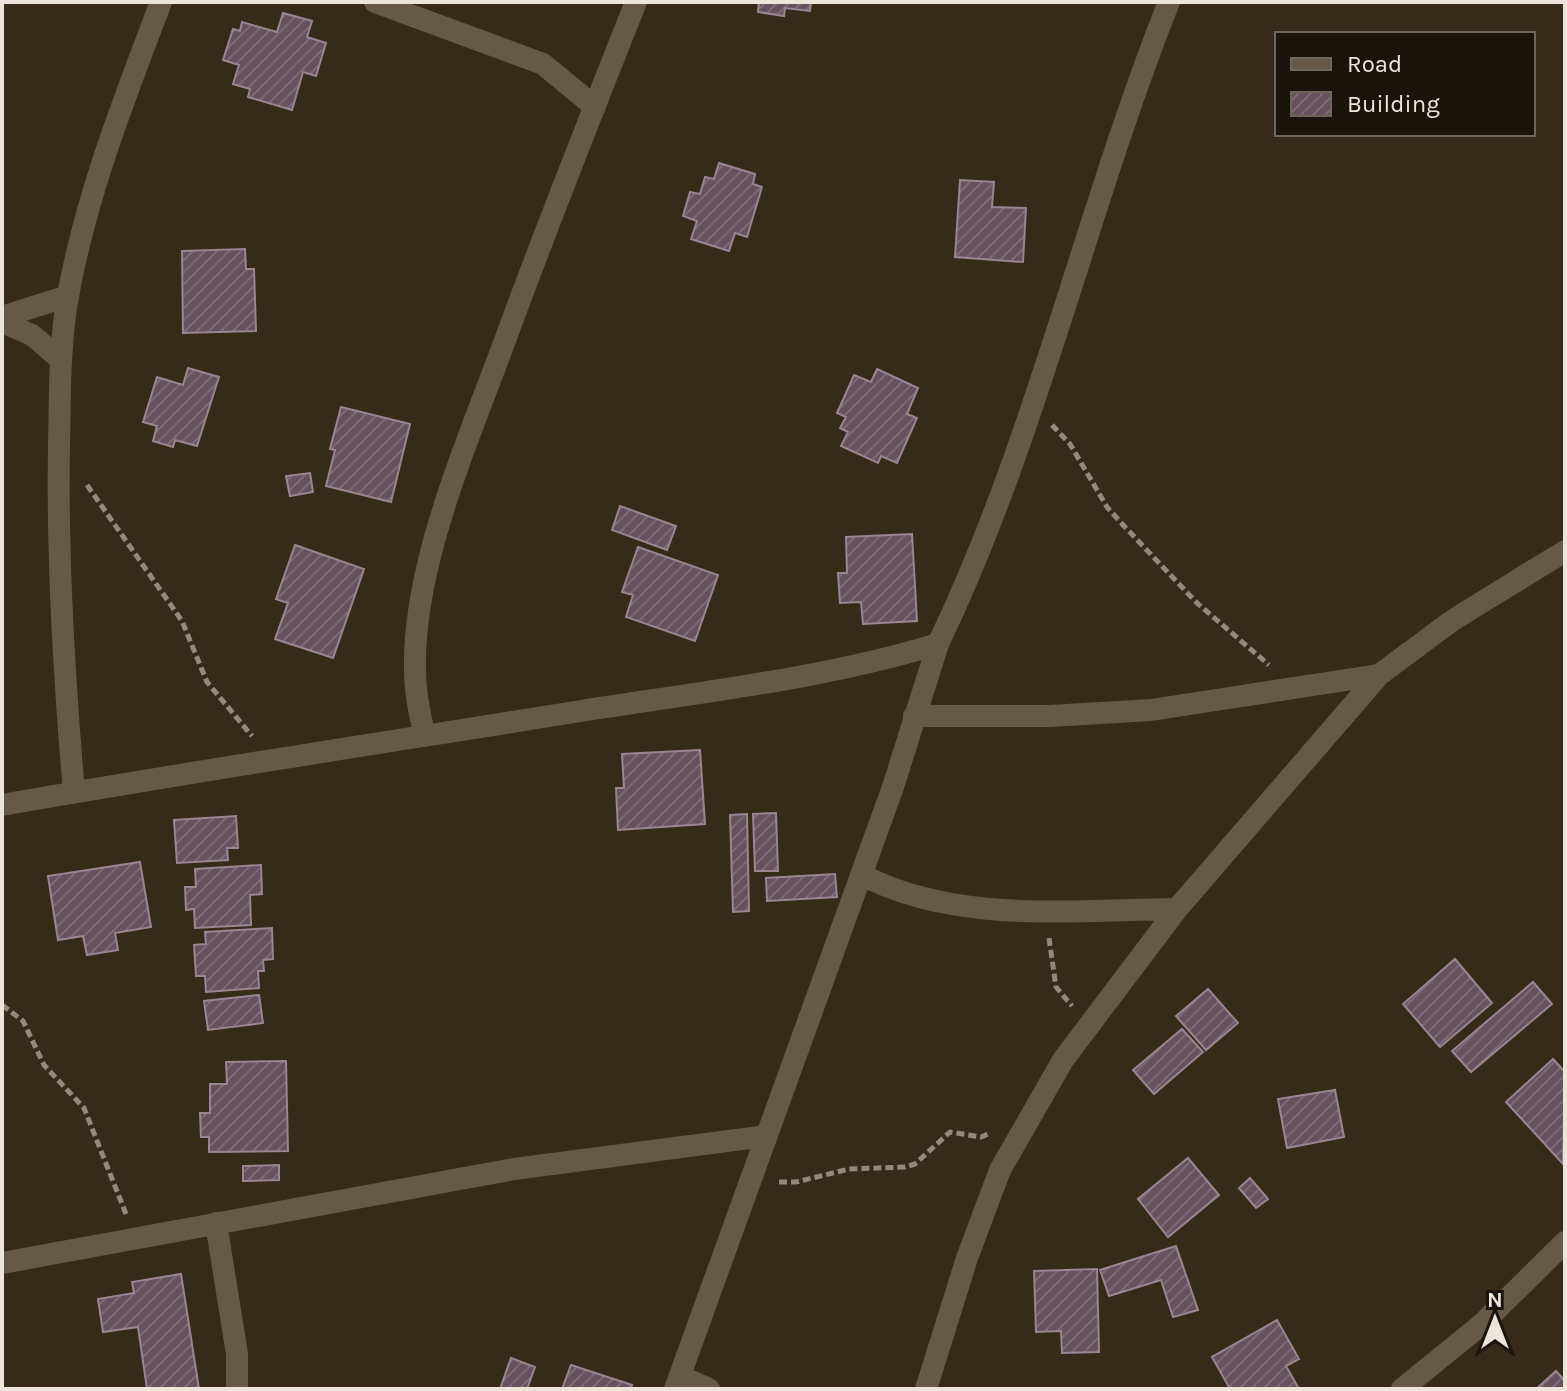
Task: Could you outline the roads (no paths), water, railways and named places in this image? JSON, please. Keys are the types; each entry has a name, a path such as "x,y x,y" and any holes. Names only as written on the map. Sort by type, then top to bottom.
{"street":[{"path":"74,792 62,658 58,544 60,359 68,296 106,156 161,2"},
{"path":"375,2 516,51 565,79 595,107"},
{"path":"424,736 416,687 418,628 432,553 452,486 636,2"},
{"path":"709,1389 677,1382 862,875 938,644 961,595 1034,408 1169,2"},
{"path":"2,319 68,296"},
{"path":"2,319 32,335 60,359"},
{"path":"926,1389 967,1258 1000,1170 1031,1111 1177,909 1379,675 1453,620 1565,551"},
{"path":"2,805 271,758 878,662 938,644"},
{"path":"914,716 1050,716 1122,712 1286,691 1379,675"},
{"path":"862,875 893,891 925,901 964,906 1177,909"},
{"path":"2,1263 514,1169 766,1136"},
{"path":"216,1223 237,1354 237,1389"},
{"path":"1402,1389 1482,1324 1565,1242"}]}
